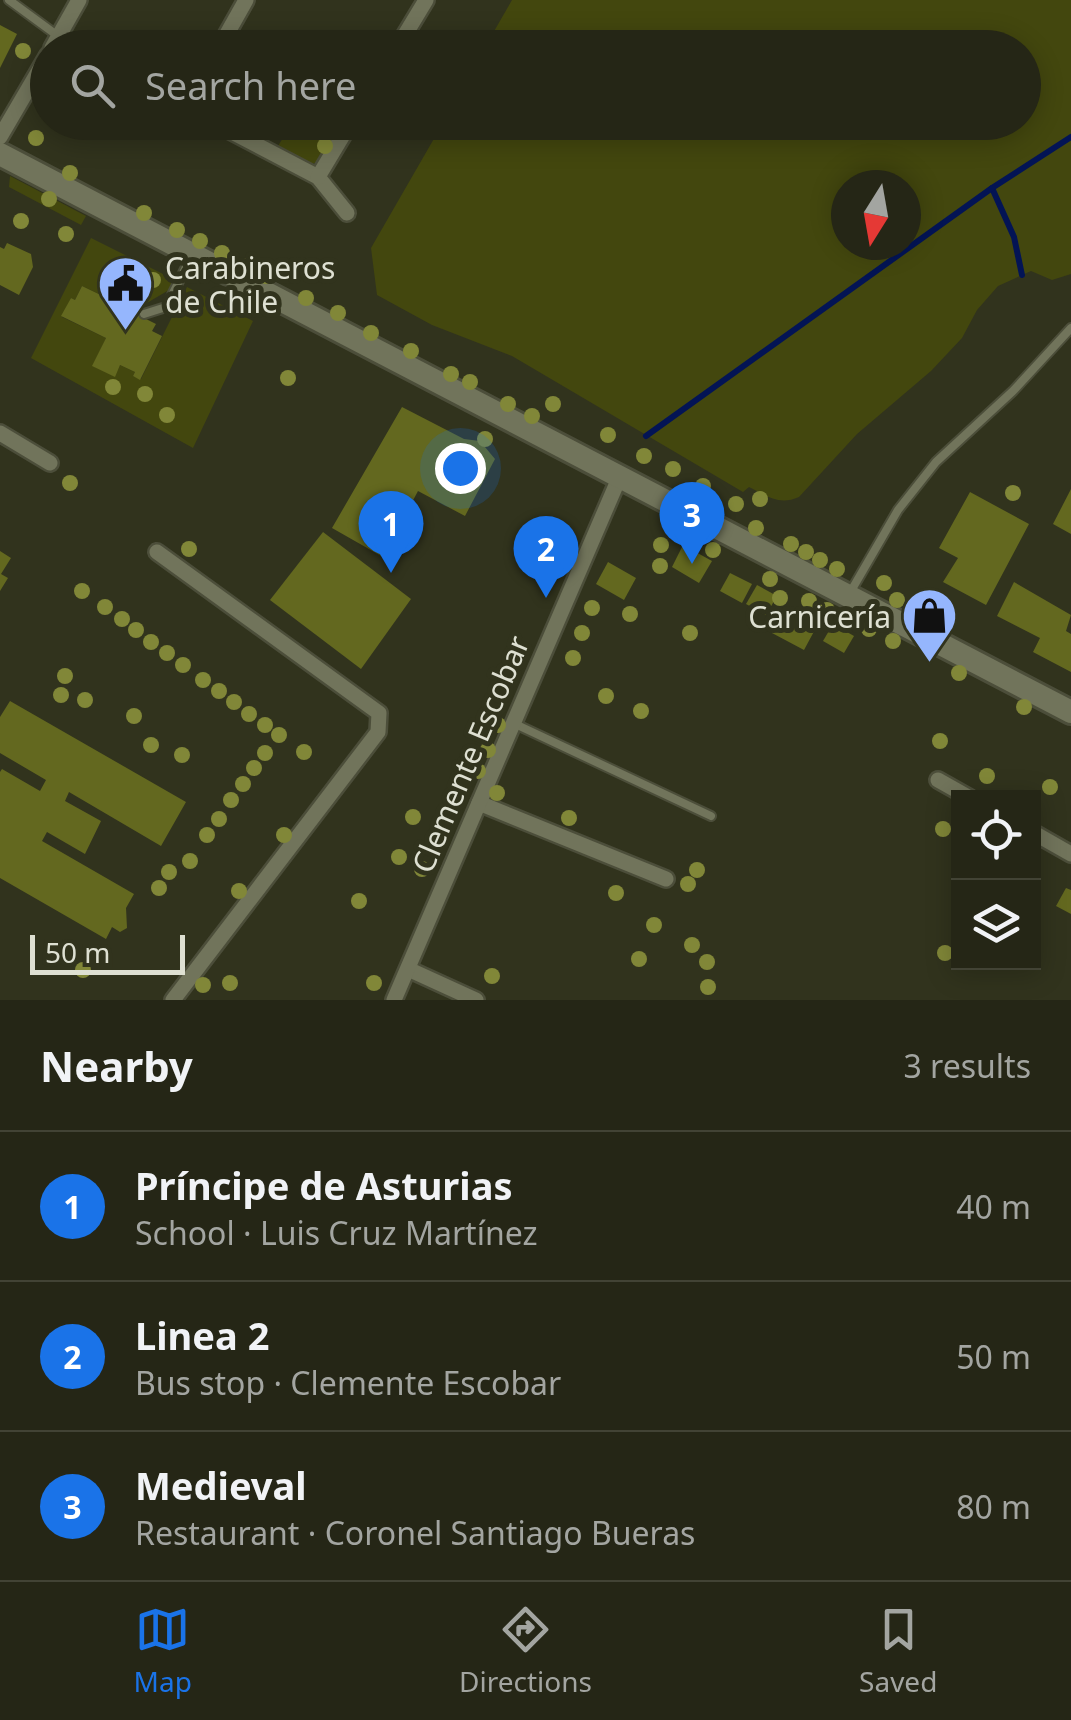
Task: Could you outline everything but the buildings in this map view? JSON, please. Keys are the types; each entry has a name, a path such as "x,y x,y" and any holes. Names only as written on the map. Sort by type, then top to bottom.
{"main road":[{"path":"0,154 1071,712"}],"street":[{"path":"66,30 79,0"},
{"path":"228,30 246,0"},
{"path":"408,30 426,0"},
{"path":"0,137 30,86"},
{"path":"247,140 318,178 347,213"},
{"path":"318,178 340,140"},
{"path":"0,433 50,463"},
{"name":"Clemente Escobar","path":"394,1000 620,476"},
{"path":"157,552 379,713 378,732 173,1000"},
{"path":"938,780 956,790"},
{"path":"479,803 666,879"},
{"path":"1041,837 1071,854"},
{"path":"408,968 476,1000"}],"lane":[{"path":"8,0 43,30"},
{"path":"144,314 166,308 192,254"},
{"path":"848,595 898,510 936,462 1013,391 1071,328"},
{"path":"513,723 712,816"}],"green space":[{"path":"512,0 1071,0 1071,274 1052,280 1031,271 998,286 977,310 962,338 931,371 857,434 792,500 779,500 749,487 743,492 512,356 432,325 377,295 371,248 433,140 1041,140 1041,30 495,30"},
{"path":"282,140 338,140 328,160 310,164 278,146"},
{"path":"10,176 86,216 81,225 9,187"},
{"path":"91,238 173,279 169,290 140,307 82,286 62,317 106,338 93,366 114,376 120,365 141,379 187,287 253,321 193,448 31,358"}],"waterway":[{"path":"646,436 992,188 1071,137"},
{"path":"992,188 1014,237 1022,275"}],"place":[{"name":"Carabineros de Chile","path":"126,333"},
{"name":"Medieval","path":"692,564"},
{"name":"Príncipe de Asturias","path":"391,573"},
{"name":"Linea 2","path":"546,598"},
{"name":"Carnicería","path":"930,665"}]}
